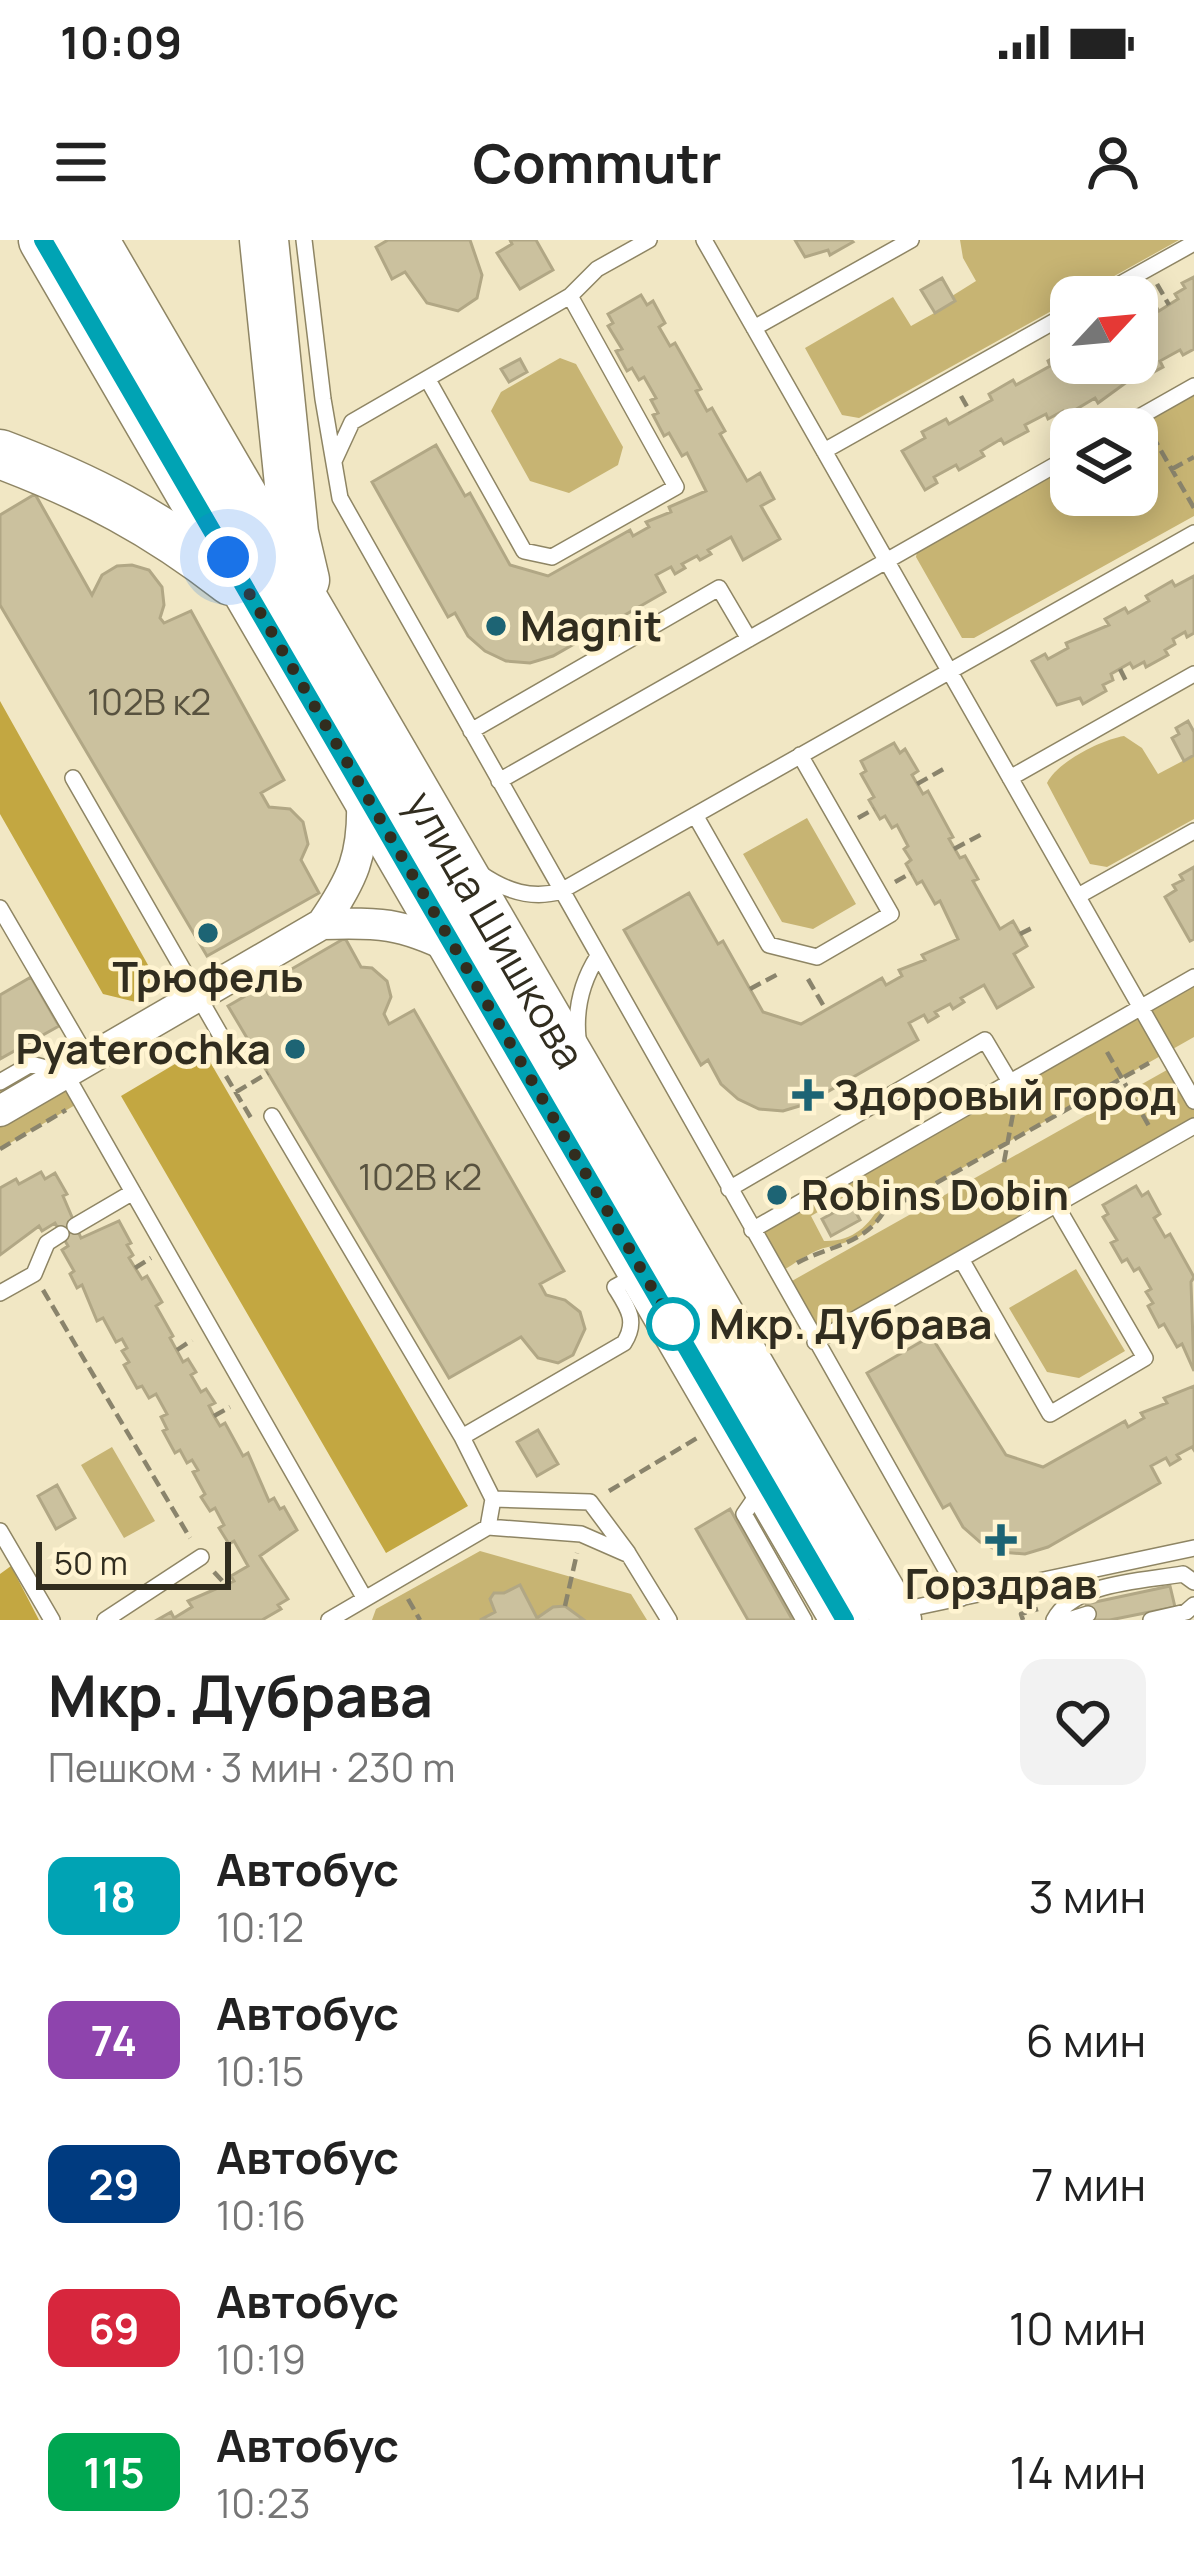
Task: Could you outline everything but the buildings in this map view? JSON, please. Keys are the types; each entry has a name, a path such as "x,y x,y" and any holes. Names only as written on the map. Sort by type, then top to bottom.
{"main road":[{"name":"улица Шишкова","path":"43,240 643,1271 702,1329"},
{"name":"улица Шишкова","path":"94,240 584,1083 702,1329 786,1488 845,1620"},
{"path":"264,240 295,533 313,620"},
{"path":"0,454 112,500 175,538 251,597"},
{"name":"улица Шишкова","path":"786,1488 894,1616"}],"street":[{"path":"0,1111 322,924 352,881 363,838 362,787"},
{"path":"322,924 372,922 413,928 456,950"}],"lane":[{"path":"304,240 340,498 962,1598"},
{"path":"333,464 352,422 570,296 597,269 649,240"},
{"path":"704,240 1194,1102"},
{"path":"754,328 910,240"},
{"path":"1134,276 1194,242"},
{"path":"428,380 524,551 552,557 676,487 570,296"},
{"path":"824,451 1050,324"},
{"path":"1155,408 1194,386"},
{"path":"499,781 1050,468"},
{"path":"448,852 495,884 540,898 561,891 1194,533"},
{"path":"471,731 719,588 749,639"},
{"path":"1010,778 1194,674"},
{"path":"695,815 769,945 818,957 890,914 800,755"},
{"path":"73,778 232,1055"},
{"path":"1078,896 1194,831"},
{"path":"0,908 77,1066 82,1101 365,1599"},
{"path":"584,1083 576,1020 585,976 598,956"},
{"path":"752,1230 1194,977"},
{"path":"729,1189 986,1040 1015,1079"},
{"path":"0,1082 31,1064 77,1066"},
{"path":"272,1116 462,1437 493,1499 488,1527"},
{"path":"815,1342 1194,1126"},
{"path":"0,1293 34,1274 47,1243 133,1192"},
{"path":"961,1259 1050,1414 1145,1358 1056,1205"},
{"path":"462,1437 624,1343 632,1330 632,1315 615,1287 643,1271"},
{"path":"786,1488 744,1514 804,1620"},
{"path":"493,1499 590,1502 669,1620"},
{"path":"341,1617 488,1527 581,1534 629,1555"},
{"path":"2,1538 52,1620"},
{"path":"894,1616 1194,1548"},
{"path":"105,1620 201,1557"},
{"path":"1054,1620 1071,1600 1087,1593 1183,1574 1194,1582"},
{"path":"1151,1620 1186,1612 1194,1605"},
{"path":"1070,1620 1088,1615"}],"path":[{"path":"1158,285 1169,305"},
{"path":"957,387 970,412"},
{"path":"1158,445 1194,508"},
{"path":"1172,469 1194,457"},
{"path":"1120,669 1132,693"},
{"path":"917,784 947,767"},
{"path":"857,819 874,809"},
{"path":"954,849 984,832"},
{"path":"894,883 911,873"},
{"path":"1020,934 1036,926"},
{"path":"750,989 779,973"},
{"path":"808,979 826,1010"},
{"path":"1096,1033 1160,1145"},
{"path":"777,1274 827,1247 841,1247 873,1228 883,1213 1166,1053"},
{"path":"236,1092 268,1073"},
{"path":"1004,1162 1015,1079"},
{"path":"0,1149 82,1101"},
{"path":"34,1274 201,1557"},
{"path":"605,1493 698,1438"},
{"path":"565,1606 581,1534"}],"shaded area":[{"path":"960,240 1179,240 1114,276 1050,276 1050,312 859,418 842,415 805,348 893,297 911,326 954,302 952,296 976,281 963,258"},
{"path":"560,358 576,364 623,447 618,465 569,493 530,481 491,411 501,392"},
{"path":"1194,395 1194,516 974,638 962,638 916,557 917,551 1050,476 1050,516 1158,516 1158,415"},
{"path":"0,701 157,981 140,1003 103,994 0,814"},
{"path":"1124,736 1142,748 1158,774 1194,755 1194,819 1107,867 1090,864 1047,783 1081,753"},
{"path":"807,818 856,904 813,929 782,922 743,854"},
{"path":"1194,977 1194,1037 883,1213 859,1236 815,1251 777,1274 752,1230","holes":["869,1183 881,1204 858,1231 834,1241 824,1241 811,1216"]},
{"path":"202,1048 468,1506 386,1553 121,1096"},
{"path":"31,1064 82,1101 0,1149 0,1082"},
{"path":"1174,1066 1194,1101 1194,1126 815,1342 783,1286"},
{"path":"1076,1269 1125,1351 1079,1378 1047,1372 1009,1308"},
{"path":"112,1447 155,1521 124,1538 81,1465"},
{"path":"480,1551 631,1594 647,1620 372,1620 376,1609"},
{"path":"11,1566 39,1620 0,1620 0,1574"}],"bus line":[{"name":"18","path":"43,240 845,1620"}],"place":[{"name":"Magnit","path":"496,626"},
{"name":"Трюфель","path":"208,933"},
{"name":"Pyaterochka","path":"295,1049"},
{"name":"Здоровый город","path":"808,1095"},
{"name":"Robins Dobin","path":"777,1195"},
{"name":"Мкр. Дубрава","path":"673,1324"},
{"name":"Горздрав","path":"1001,1540"}],"route":[{"path":"228,557 673,1324"}]}
